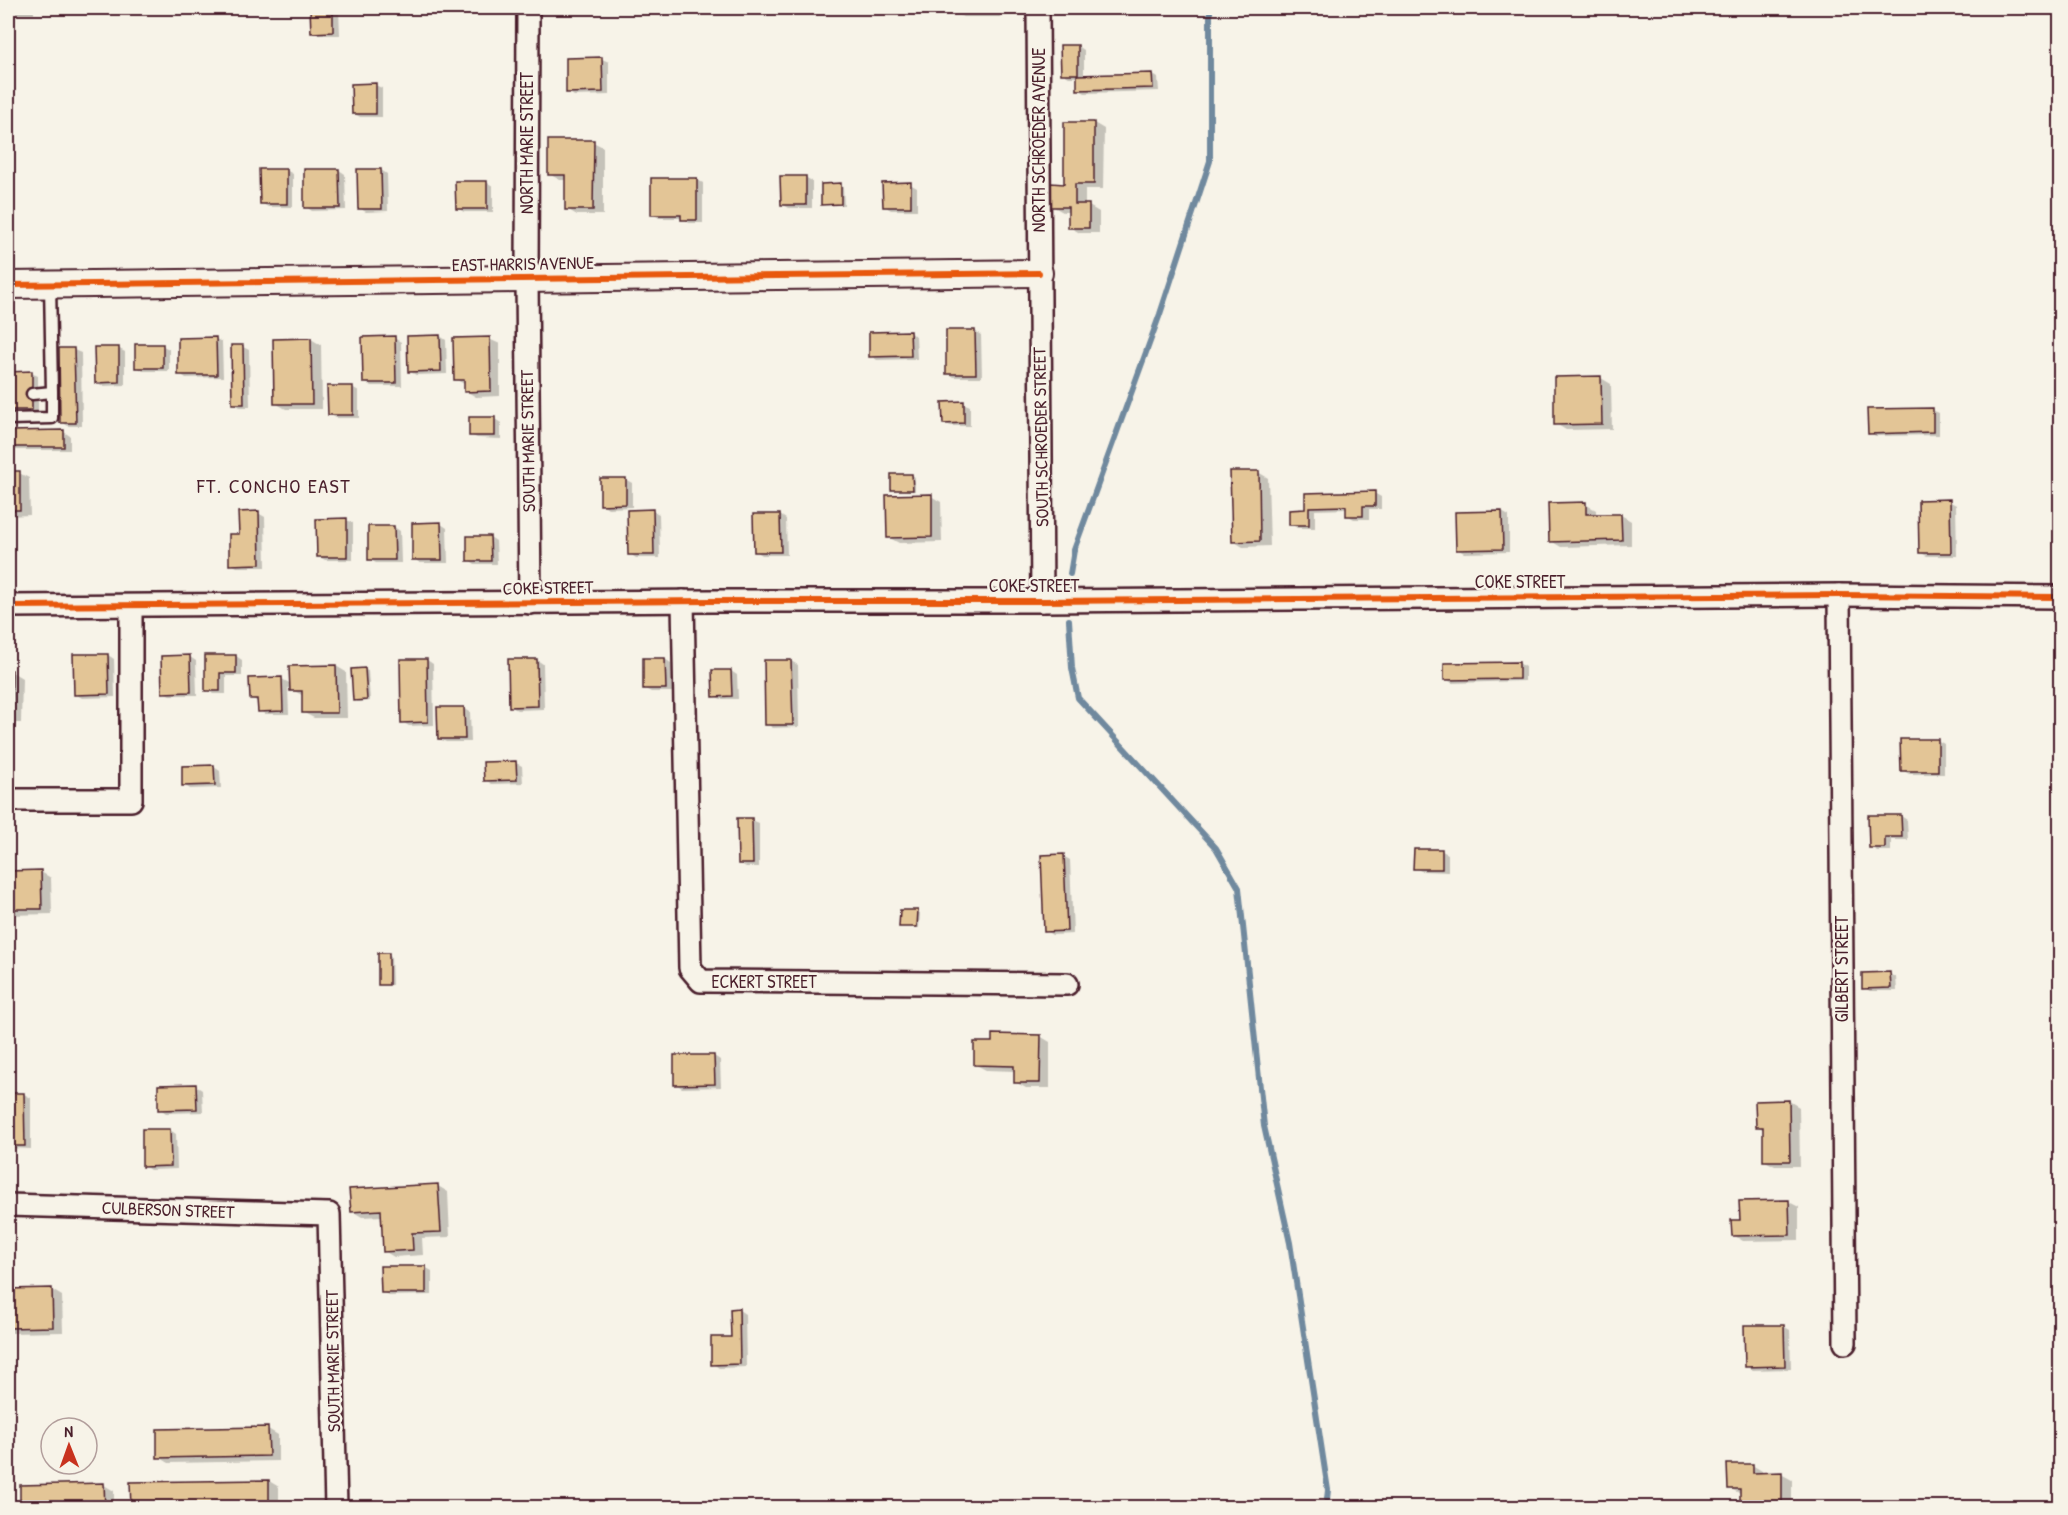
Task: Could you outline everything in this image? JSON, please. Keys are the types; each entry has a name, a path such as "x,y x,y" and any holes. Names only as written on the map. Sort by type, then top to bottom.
{"street":[{"name":"NORTH MARIE STREET","path":"526,279 528,8"},
{"name":"NORTH SCHROEDER AVENUE","path":"1038,8 1039,273"},
{"name":"EAST HARRIS AVENUE","path":"8,285 1039,273"},
{"name":"SOUTH SCHROEDER STREET","path":"1039,273 1042,601"},
{"name":"SOUTH MARIE STREET","path":"526,279 530,603"},
{"name":"COKE STREET","path":"8,606 1839,595 2061,597"},
{"name":"GILBERT STREET","path":"1839,595 1845,1343"},
{"name":"ECKERT STREET","path":"683,601 690,968 701,981 1067,984"},
{"path":"8,800 131,800 131,606"},
{"name":"CULBERSON STREET","path":"8,1205 330,1214"},
{"name":"SOUTH MARIE STREET","path":"330,1214 336,1508"}],"lane":[{"path":"8,419 52,418 50,284"},
{"path":"32,394 52,392"}],"building":[{"path":"310,8 333,8 333,32 311,33"},
{"path":"951,8 990,8 990,12 951,12"},
{"path":"1060,45 1078,45 1078,74 1061,74"},
{"path":"602,57 603,92 566,93 566,58"},
{"path":"1152,73 1153,88 1077,90 1077,75"},
{"path":"376,83 376,114 352,114 351,84"},
{"path":"1064,122 1094,122 1094,184 1075,184 1075,204 1089,204 1089,228 1068,228 1068,207 1051,207 1051,183 1064,184"},
{"path":"548,140 594,140 593,210 565,210 565,175 548,175"},
{"path":"259,169 287,169 287,204 260,204"},
{"path":"304,169 339,169 340,208 304,208"},
{"path":"357,169 381,169 382,209 358,209"},
{"path":"780,176 806,176 806,205 781,205"},
{"path":"651,178 697,178 697,220 681,220 681,215 651,215"},
{"path":"455,181 487,181 487,209 456,209"},
{"path":"911,182 911,207 883,207 882,183"},
{"path":"841,183 841,204 821,205 821,184"},
{"path":"946,330 975,330 976,374 946,374"},
{"path":"910,331 911,356 869,357 869,332"},
{"path":"440,335 441,371 408,372 407,336"},
{"path":"395,336 396,383 363,383 362,337"},
{"path":"216,337 217,375 178,375 178,338"},
{"path":"490,337 491,391 464,392 464,380 454,380 453,338"},
{"path":"311,338 312,404 274,404 273,339"},
{"path":"135,344 163,344 163,368 135,368"},
{"path":"231,345 243,345 244,404 232,404"},
{"path":"94,347 119,347 119,382 95,383"},
{"path":"59,348 74,348 76,423 60,423"},
{"path":"32,371 32,410 8,410 8,372"},
{"path":"1601,376 1602,424 1554,425 1554,377"},
{"path":"327,386 353,386 353,415 328,415"},
{"path":"964,401 964,423 943,424 942,402"},
{"path":"1933,408 1933,432 1868,434 1867,409"},
{"path":"469,417 495,417 495,436 469,436"},
{"path":"64,430 64,447 8,447 8,431"},
{"path":"8,471 20,471 20,510 8,510"},
{"path":"1230,471 1259,471 1260,541 1232,542"},
{"path":"891,474 912,474 913,490 891,490"},
{"path":"600,478 626,478 626,504 600,505"},
{"path":"1375,491 1375,506 1363,506 1363,516 1346,516 1346,506 1309,507 1309,525 1289,525 1289,510 1305,509 1305,493"},
{"path":"932,494 932,537 887,538 886,495"},
{"path":"1950,499 1951,553 1919,553 1918,500"},
{"path":"1586,502 1586,514 1621,514 1622,540 1549,542 1548,503"},
{"path":"653,509 654,555 628,555 627,510"},
{"path":"259,511 260,564 229,565 229,534 239,534 238,512"},
{"path":"1502,511 1503,549 1456,550 1455,512"},
{"path":"753,514 780,514 781,552 754,552"},
{"path":"347,518 347,557 317,557 316,519"},
{"path":"441,522 442,560 412,560 412,523"},
{"path":"368,526 394,526 395,560 368,560"},
{"path":"467,536 490,536 491,561 467,561"},
{"path":"73,654 108,654 109,694 74,695"},
{"path":"190,655 191,692 162,693 161,656"},
{"path":"205,655 236,655 236,673 220,673 220,691 205,691"},
{"path":"643,658 665,658 666,689 643,689"},
{"path":"400,659 427,659 428,722 401,723"},
{"path":"508,659 537,659 538,706 509,707"},
{"path":"764,660 791,660 793,725 765,725"},
{"path":"1519,662 1519,679 1444,680 1444,663"},
{"path":"336,665 337,713 302,713 302,691 290,691 289,666"},
{"path":"365,668 367,700 353,701 351,669"},
{"path":"8,670 12,670 11,718 8,718"},
{"path":"712,670 731,670 732,696 713,697"},
{"path":"282,677 283,711 258,712 257,699 250,699 249,678"},
{"path":"437,707 464,707 465,739 438,739"},
{"path":"1900,739 1938,739 1938,771 1901,771"},
{"path":"516,761 517,780 484,781 483,762"},
{"path":"214,765 215,785 182,786 182,766"},
{"path":"1868,815 1901,815 1902,837 1885,837 1885,848 1869,848"},
{"path":"737,818 752,818 753,864 738,864"},
{"path":"1414,849 1442,849 1442,869 1413,869"},
{"path":"1064,854 1067,931 1044,932 1041,855"},
{"path":"41,870 42,909 8,909 8,871"},
{"path":"900,910 918,910 917,927 899,927"},
{"path":"378,953 389,953 389,985 378,985"},
{"path":"1890,972 1891,988 1862,989 1862,973"},
{"path":"992,1034 1041,1035 1040,1083 1014,1083 1014,1066 974,1065 974,1042 992,1042"},
{"path":"674,1055 714,1055 715,1084 674,1085"},
{"path":"196,1084 197,1109 158,1110 158,1085"},
{"path":"8,1093 24,1093 25,1146 8,1146"},
{"path":"1789,1100 1790,1161 1763,1161 1763,1127 1756,1127 1755,1101"},
{"path":"142,1129 170,1129 171,1166 142,1167"},
{"path":"438,1184 441,1232 412,1233 413,1250 383,1252 381,1210 351,1212 349,1189"},
{"path":"1789,1200 1790,1235 1732,1236 1731,1220 1740,1220 1739,1201"},
{"path":"380,1266 426,1266 426,1293 381,1293"},
{"path":"52,1288 53,1327 8,1328 8,1289"},
{"path":"739,1308 740,1364 711,1365 711,1337 731,1337 730,1309"},
{"path":"1744,1325 1784,1325 1785,1366 1745,1367"},
{"path":"268,1427 269,1456 157,1458 157,1429"},
{"path":"1727,1464 1753,1464 1753,1473 1782,1472 1782,1508 1740,1508 1740,1489 1728,1489"},
{"path":"269,1480 269,1508 131,1508 130,1482"},
{"path":"104,1483 105,1508 20,1508 20,1485"}],"waterway":[{"path":"1070,574 1074,550 1160,314 1210,161 1210,8"},
{"path":"1069,620 1072,668 1078,698 1216,848 1239,888 1264,1126 1290,1243 1328,1490 1326,1508"}],"cycle path":[{"path":"8,285 1039,273"},
{"path":"8,606 1839,595 2060,597"}],"district":[{"name":"FT. CONCHO EAST","path":"274,486"}]}
